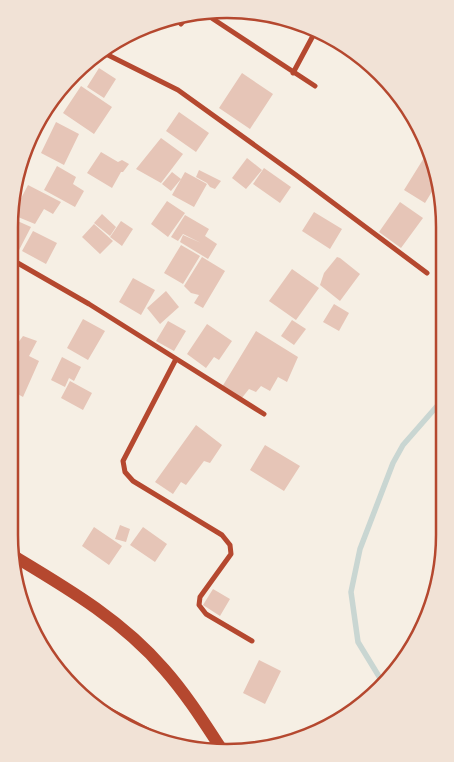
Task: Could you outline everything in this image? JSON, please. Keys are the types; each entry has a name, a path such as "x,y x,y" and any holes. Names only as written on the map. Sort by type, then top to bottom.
{"main road":[{"path":"19,559 94,606 141,645 181,690 218,744"}],"street":[{"path":"212,18 315,86"},
{"path":"293,73 313,36"},
{"path":"108,55 178,90 428,273"},
{"path":"18,263 89,304 264,414"},
{"path":"176,359 123,462 125,472 133,481 222,535 230,545 231,554 200,597 198,605 206,614 252,642"}],"building":[{"path":"99,68 116,79 104,98 87,87"},
{"path":"242,73 273,94 250,129 219,108"},
{"path":"81,86 112,107 94,134 63,113"},
{"path":"179,112 209,133 196,152 166,131"},
{"path":"56,122 79,134 64,165 41,153"},
{"path":"161,138 183,154 161,183 136,169"},
{"path":"101,152 118,162 122,160 129,164 121,172 112,188 87,173"},
{"path":"424,157 433,190 425,203 404,190"},
{"path":"247,158 262,170 246,189 232,178"},
{"path":"57,166 76,177 73,184 84,191 75,207 44,190"},
{"path":"264,168 291,187 280,203 253,184"},
{"path":"199,170 221,181 215,189 196,177"},
{"path":"172,172 181,179 171,191 162,184"},
{"path":"185,172 207,184 194,207 172,195"},
{"path":"28,185 61,202 53,214 44,209 35,224 18,217 19,203"},
{"path":"167,201 185,213 168,237 151,224"},
{"path":"400,202 423,218 401,248 379,232"},
{"path":"314,212 342,229 330,249 302,231"},
{"path":"102,214 116,227 110,236 94,223"},
{"path":"185,215 209,229 205,236 217,244 208,259 180,242 183,235 201,243 183,234 178,241 171,237"},
{"path":"18,221 31,227 18,252"},
{"path":"121,221 133,229 122,246 110,237"},
{"path":"94,224 113,241 100,254 82,237"},
{"path":"33,231 57,243 46,264 22,251"},
{"path":"181,245 200,256 183,284 164,273"},
{"path":"202,257 225,271 203,308 194,303 199,295 191,293 184,286"},
{"path":"337,257 360,274 340,301 320,285 324,273"},
{"path":"292,269 319,288 296,320 269,301"},
{"path":"133,278 155,290 141,315 119,302"},
{"path":"166,291 179,307 160,324 147,308"},
{"path":"334,304 349,313 339,331 323,322"},
{"path":"83,319 105,331 88,360 67,348"},
{"path":"292,320 306,329 294,345 281,336"},
{"path":"168,321 186,331 174,351 156,341"},
{"path":"207,324 232,341 219,360 214,357 206,368 187,354"},
{"path":"256,331 298,357 287,382 278,377 270,391 261,386 256,392 249,389 241,399 222,387"},
{"path":"23,336 37,341 29,356 39,361 23,397 18,394 18,343"},
{"path":"62,357 81,367 74,381 69,378 65,387 51,380"},
{"path":"70,381 92,393 83,410 61,398"},
{"path":"196,425 222,445 210,463 204,461 186,485 181,482 173,494 155,482"},
{"path":"265,445 300,466 284,491 250,470"},
{"path":"120,525 130,529 126,542 115,539"},
{"path":"94,527 122,546 109,565 82,546"},
{"path":"143,527 167,544 155,562 130,545"},
{"path":"213,589 230,599 220,616 203,605"},
{"path":"259,660 281,671 265,704 243,693"}],"waterway":[{"path":"380,678 358,642 351,592 360,549 393,463 403,445 436,407"}]}
